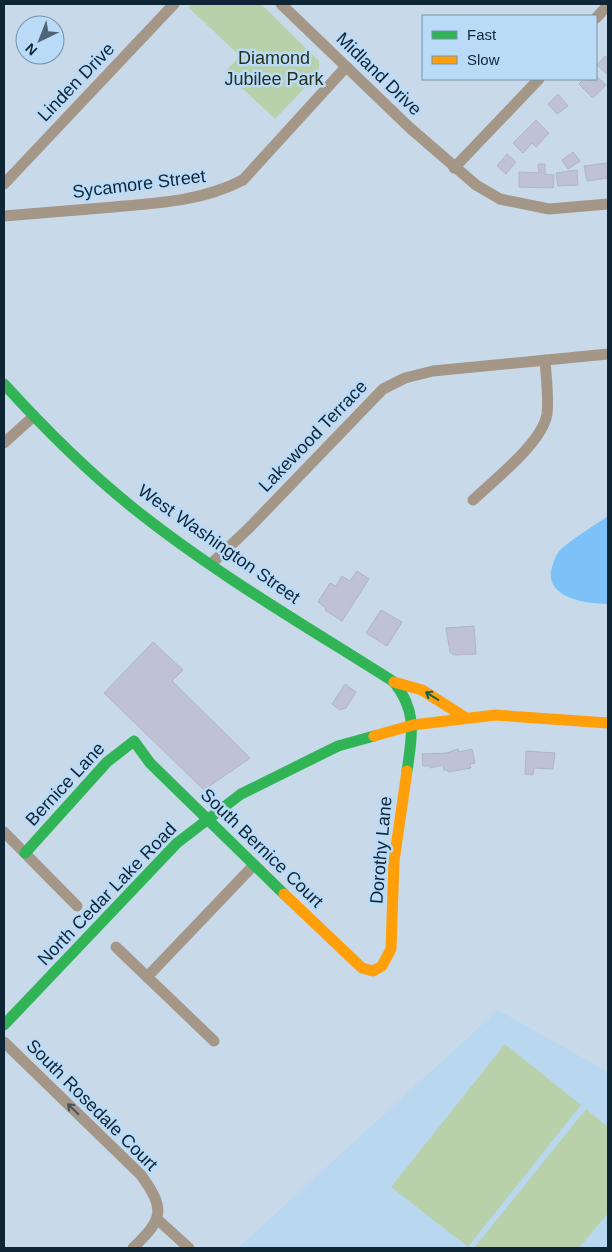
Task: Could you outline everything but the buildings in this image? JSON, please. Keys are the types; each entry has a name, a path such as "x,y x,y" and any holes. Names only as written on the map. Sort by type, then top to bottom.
{"main road":[{"name":"West Washington Street","path":"4,384 88,468 150,521 212,564 394,682 401,691 413,725"},
{"path":"394,682 422,690 466,718"},
{"name":"North Cedar Lake Road","path":"4,1025 177,844 241,794 338,746 413,725 495,715 608,723"},
{"name":"Dorothy Lane","path":"373,971 382,966 391,950 394,861 413,725"},
{"name":"South Bernice Court","path":"134,741 150,763 348,957 362,968 373,971"},
{"name":"Bernice Lane","path":"25,853 107,762 134,741"}],"street":[{"name":"Linden Drive","path":"4,184 174,4"},
{"name":"Midland Drive","path":"281,4 454,168 476,185 500,199 527,206 549,209 608,204"},
{"path":"597,17 608,5"},
{"name":"Sycamore Street","path":"4,216 165,202 196,198 221,191 243,180 346,66"},
{"path":"454,168 538,80"},
{"name":"Lakewood Terrace","path":"212,564 383,389 404,378 433,371 608,354"},
{"path":"473,500 527,448 541,430 547,415 545,360"},
{"path":"4,443 34,416"},
{"path":"4,832 77,906"},
{"path":"147,977 254,864"},
{"path":"116,947 214,1042"},
{"name":"South Rosedale Court","path":"4,1042 141,1175 155,1195 159,1208 157,1219"},
{"path":"133,1248 148,1233 157,1219 189,1248"}],"shaded area":[{"path":"498,1010 608,1072 608,1248 238,1248"}],"green space":[{"name":"Diamond Jubilee Park","path":"191,4 261,4 319,61 319,73 275,119 225,72 240,56 188,7"},
{"path":"505,1044 581,1105 468,1247 391,1187"},
{"path":"586,1109 608,1127 608,1213 579,1248 474,1248"}],"water":[{"path":"608,516 608,604 581,601 562,594 552,580 551,571 557,555 568,544"}],"traffic: fast":[{"path":"4,384 82,463 115,493 163,531 228,577 394,682 402,693 410,714 411,735 407,771"},
{"path":"4,1025 177,843 241,794 338,746 374,736"},
{"path":"25,853 107,762 134,741 150,763 284,894"}],"traffic: slow":[{"path":"394,682 422,690 466,718"},
{"path":"374,736 413,725 495,715 608,723"},
{"path":"284,894 362,968 373,971 382,966 391,949 394,861 407,771"}]}
